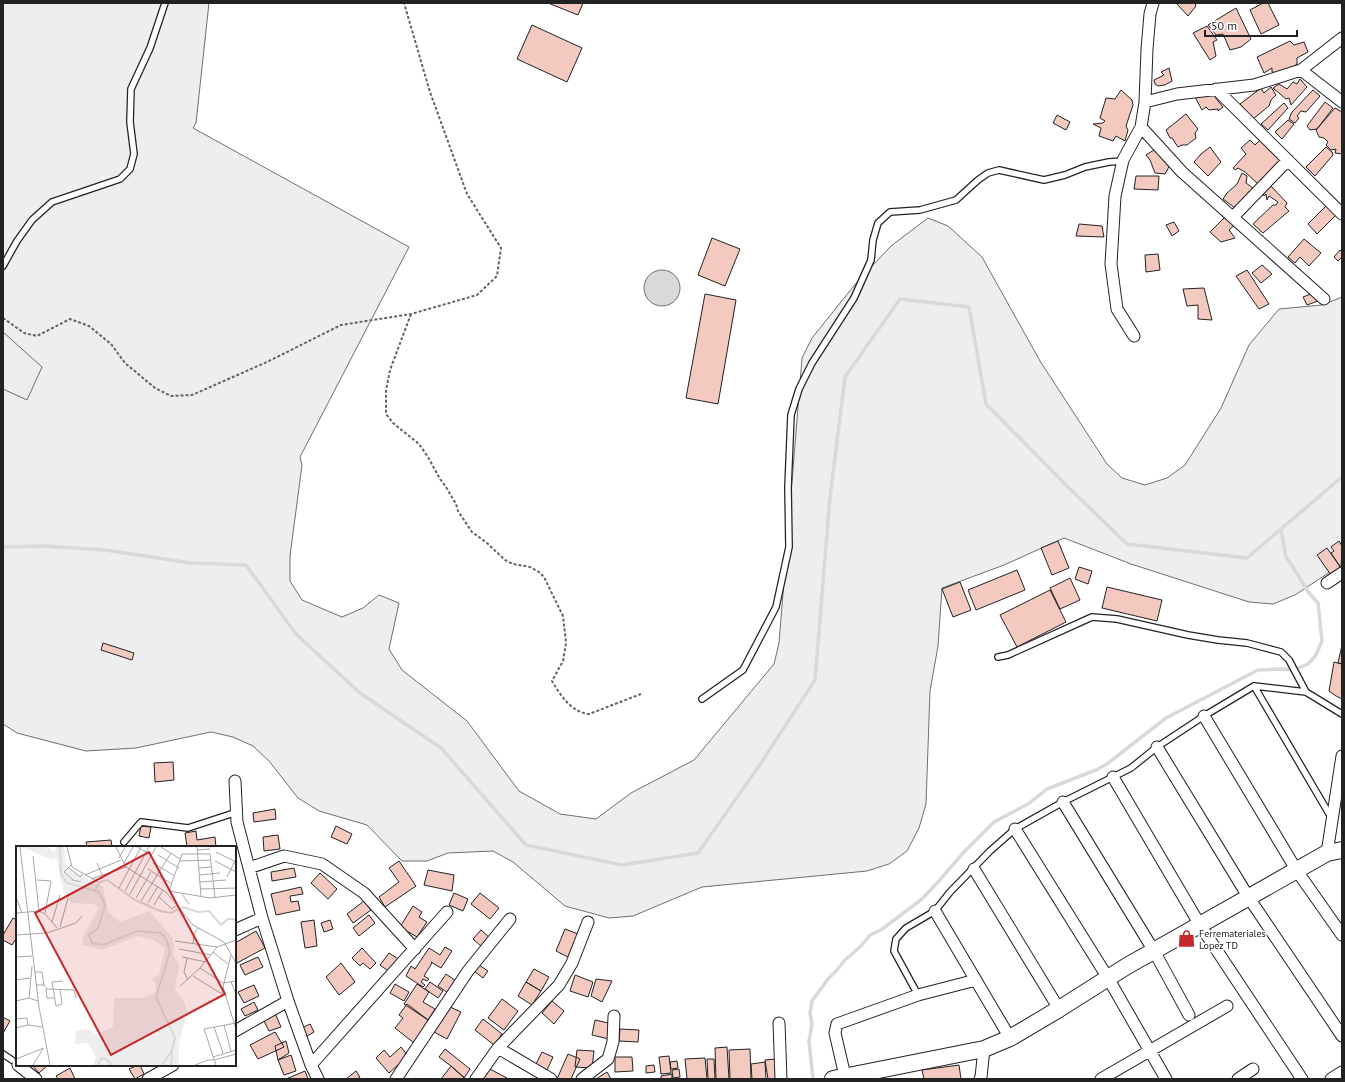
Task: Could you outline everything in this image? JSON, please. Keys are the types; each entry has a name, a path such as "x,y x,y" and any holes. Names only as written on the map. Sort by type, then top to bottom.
{"main road":[{"path":"839,1078 984,1050 1010,1038 1154,951 1335,851"}],"street":[{"path":"1134,336 1117,309 1111,264 1115,196 1123,160 1141,127 1145,102 1150,14 1153,3"},
{"path":"1145,102 1177,94 1254,85 1301,70 1342,38"},
{"path":"1301,70 1342,102"},
{"path":"1216,89 1342,214"},
{"path":"1141,127 1182,172 1324,299"},
{"path":"1233,217 1288,160"},
{"path":"1327,583 1342,573"},
{"path":"1204,716 1297,871 1342,935"},
{"path":"1157,747 1249,898 1342,1036"},
{"path":"1335,851 1332,819 1342,756"},
{"path":"1113,777 1200,925 1302,1079"},
{"path":"235,781 237,822 262,918 288,1001 311,1065 318,1079"},
{"path":"1063,802 1154,951 1190,1015"},
{"path":"1015,829 1108,978 1166,1079"},
{"path":"249,868 284,856 322,864 364,893 415,949"},
{"path":"974,868 1059,1009"},
{"path":"935,911 1010,1038"},
{"path":"311,1065 447,912"},
{"path":"236,930 262,918"},
{"path":"396,1079 468,971 510,919"},
{"path":"476,1079 498,1048 559,986 572,963 588,922"},
{"path":"839,1078 835,1033 837,1024 918,995 976,980"},
{"path":"236,1030 288,1001"},
{"path":"1101,1079 1227,1006"},
{"path":"582,1079 608,1058 613,1042 614,1016"},
{"path":"779,1023 781,1079"},
{"path":"498,1048 551,1079"},
{"path":"981,1078 984,1050"},
{"path":"20,1066 36,1079"},
{"path":"148,1079 171,1066"},
{"path":"1238,1079 1253,1069"},
{"path":"1331,1079 1342,1072"}],"lane":[{"path":"3,266 17,241 32,220 52,202 120,179 130,169 134,154 130,122 131,89 150,48 165,3"},
{"path":"702,699 743,670 776,607 789,547 788,488 791,415 799,389 812,363 854,298 871,260 873,240 878,223 890,212 920,210 956,200 988,173 999,170 1044,180 1065,175 1085,167 1123,160"},
{"path":"998,657 1008,655 1092,617 1103,617 1210,639 1247,643 1281,652 1289,660 1306,692"},
{"path":"1254,686 1332,819"},
{"path":"918,995 894,952 896,939 906,928 935,911 950,892 990,851 1015,829 1063,802 1131,768 1157,747 1204,716 1254,686 1306,692 1342,714"},
{"path":"124,842 141,822 188,828 237,812"}],"path":[{"path":"3,318 24,333 37,336 70,319 89,326 111,344 125,363 155,388 171,396 192,395 267,362 341,325 411,314 477,295 497,276 501,248 467,194 430,92 404,3"},
{"path":"411,314 390,370 386,391 386,414 393,422 419,444 428,456 440,479 456,504 458,511 472,532 487,543 505,560 513,564 530,567 544,577 563,616 566,643 563,661 552,681 567,704 582,713 589,714 641,694"}],"shaded area":[{"path":"3,3 209,3 196,123 193,128 409,247 300,457 302,465 290,556 290,581 302,600 342,617 363,608 379,595 399,603 389,649 402,670 467,721 519,791 560,814 596,819 631,793 694,760 774,664 779,643 802,358 812,338 857,282 891,246 928,218 948,226 982,257 1040,361 1107,464 1122,478 1145,485 1167,478 1185,465 1221,408 1249,345 1279,309 1322,305 1342,297 1342,564 1295,595 1273,604 1249,602 1131,564 1064,538 1004,565 942,588 938,646 930,691 926,804 919,828 907,851 889,864 867,871 702,887 633,916 609,918 565,906 513,862 493,851 448,853 427,861 402,861 367,825 319,811 298,798 269,761 253,746 233,737 211,732 136,748 86,751 17,733 3,724"},
{"path":"666,270 675,275 679,281 679,295 675,301 666,306 658,306 649,301 645,295 644,284 649,275 655,271"},
{"path":"3,332 42,367 27,400 3,389"}],"building":[{"path":"548,3 583,3 578,15"},
{"path":"1176,3 1195,3 1196,6 1188,16"},
{"path":"1263,3 1268,3 1279,25 1261,34 1250,10"},
{"path":"1236,8 1251,39 1241,47 1230,50 1223,34 1216,35 1208,25"},
{"path":"532,25 582,48 567,82 517,59"},
{"path":"1207,26 1217,40 1213,42 1216,56 1210,60 1193,33"},
{"path":"1290,41 1294,45 1304,42 1308,52 1297,58 1297,64 1293,67 1278,73 1272,72 1272,68 1264,73 1257,57"},
{"path":"1169,68 1172,81 1165,85 1158,86 1155,84 1154,80 1164,75 1161,72"},
{"path":"1300,79 1307,87 1291,105 1289,98 1286,99 1273,88 1279,84 1287,89 1293,82 1297,84"},
{"path":"1271,87 1276,95 1271,100 1269,106 1253,119 1240,104 1261,88 1264,93"},
{"path":"1121,90 1132,100 1133,105 1126,126 1128,130 1125,141 1116,136 1113,141 1099,136 1101,128 1093,124 1103,123 1105,121 1100,118 1106,98 1115,99"},
{"path":"1313,90 1320,96 1306,112 1301,111 1297,116 1299,118 1295,123 1289,119 1292,112"},
{"path":"1210,91 1223,107 1218,111 1218,109 1209,110 1206,107 1202,110 1195,97"},
{"path":"1325,102 1333,108 1317,129 1310,130 1307,126"},
{"path":"1284,103 1288,108 1268,130 1261,124"},
{"path":"1335,108 1342,112 1342,154 1335,153 1336,149 1331,150 1326,145 1328,142 1324,138 1319,137 1316,130"},
{"path":"1186,114 1198,129 1195,133 1196,138 1187,145 1178,147 1172,138 1170,138 1166,130"},
{"path":"1057,115 1070,122 1066,130 1053,123"},
{"path":"1288,120 1294,124 1282,139 1275,132"},
{"path":"1250,140 1255,145 1260,140 1282,160 1258,184 1245,172 1238,168 1235,170 1233,168 1246,154 1241,148"},
{"path":"1210,147 1221,162 1208,176 1194,162"},
{"path":"1326,147 1332,152 1333,155 1315,176 1306,167"},
{"path":"1157,148 1170,165 1165,174 1155,173 1150,160 1146,155"},
{"path":"1242,173 1247,176 1246,183 1253,188 1252,192 1248,192 1248,199 1235,208 1223,199 1237,184"},
{"path":"1136,176 1159,176 1158,190 1134,189"},
{"path":"1270,185 1287,203 1285,207 1289,211 1263,233 1253,224 1278,202 1269,196 1267,200 1266,194 1264,196 1262,192"},
{"path":"1327,205 1336,215 1317,234 1308,224"},
{"path":"1227,215 1236,224 1229,230 1235,238 1221,242 1210,232"},
{"path":"1174,222 1179,231 1172,236 1166,225"},
{"path":"1079,224 1102,226 1104,237 1076,236"},
{"path":"712,238 740,249 725,286 698,275"},
{"path":"1304,239 1321,253 1309,266 1300,257 1295,263 1288,257"},
{"path":"1340,250 1342,252 1342,257 1338,261 1334,257"},
{"path":"1158,254 1160,270 1146,272 1145,255"},
{"path":"1262,265 1272,274 1261,283 1252,273"},
{"path":"1247,270 1269,304 1259,309 1236,276"},
{"path":"1204,288 1212,320 1198,319 1198,305 1187,306 1183,289"},
{"path":"1313,293 1318,301 1307,305 1303,297"},
{"path":"705,294 736,300 718,404 686,398"},
{"path":"1058,541 1069,568 1052,575 1041,548"},
{"path":"1339,541 1342,546 1341,568 1331,553 1334,551 1331,547"},
{"path":"1327,548 1341,568 1331,575 1317,555"},
{"path":"1079,567 1092,571 1088,584 1075,579"},
{"path":"1017,570 1025,590 976,610 968,590"},
{"path":"1070,578 1080,600 1060,609 1050,588"},
{"path":"960,582 971,610 953,617 942,589"},
{"path":"1107,587 1162,600 1157,621 1102,608"},
{"path":"1050,590 1066,622 1017,647 1000,615"},
{"path":"103,643 134,653 132,660 101,650"},
{"path":"1342,645 1342,664 1338,663"},
{"path":"1334,662 1342,664 1342,699 1329,691"},
{"path":"173,762 174,780 155,782 154,763"},
{"path":"275,809 276,819 254,822 253,813"},
{"path":"141,826 151,827 149,838 139,836"},
{"path":"336,826 352,834 347,844 331,837"},
{"path":"196,831 197,840 215,837 216,846 187,846 185,833"},
{"path":"278,835 280,849 264,851 263,837"},
{"path":"111,840 112,846 87,846 86,842"},
{"path":"399,861 416,886 385,907 379,897 399,882 389,868"},
{"path":"294,868 296,877 272,881 271,872"},
{"path":"428,870 454,875 452,891 424,885"},
{"path":"320,873 337,889 328,899 311,883"},
{"path":"301,887 303,894 290,896 291,902 298,901 300,910 276,915 271,894"},
{"path":"454,893 468,899 463,911 449,905"},
{"path":"480,893 499,908 490,919 471,904"},
{"path":"364,901 371,910 353,923 347,914"},
{"path":"413,906 422,912 419,917 427,922 417,937 400,927"},
{"path":"369,915 375,923 359,936 353,928"},
{"path":"13,918 16,920 16,939 12,945 3,940 3,935"},
{"path":"314,920 317,946 305,948 301,922"},
{"path":"330,920 333,929 324,932 321,923"},
{"path":"565,929 578,934 568,957 556,951"},
{"path":"481,930 491,939 483,948 473,939"},
{"path":"256,931 265,948 237,963 236,942"},
{"path":"445,947 452,951 441,968 431,962 432,963 424,976 429,979 427,981 423,979 421,982 425,985 423,987 406,976 411,966 415,969 429,948 440,955"},
{"path":"362,948 376,963 370,969 363,963 360,966 352,958"},
{"path":"389,953 400,960 391,973 380,965"},
{"path":"258,957 263,967 245,975 240,965"},
{"path":"341,963 355,982 339,995 326,977"},
{"path":"479,965 488,971 483,978 474,971"},
{"path":"534,969 549,977 541,991 526,982"},
{"path":"446,974 456,981 448,993 438,986"},
{"path":"575,975 593,982 588,997 570,991"},
{"path":"596,979 612,981 602,1002 591,996"},
{"path":"430,982 443,991 438,998 425,989"},
{"path":"526,982 541,991 532,1005 518,996"},
{"path":"395,984 409,992 404,1001 390,993"},
{"path":"417,984 429,992 423,1002 435,1009 428,1020 404,1004"},
{"path":"254,985 259,996 244,1003 238,992"},
{"path":"502,999 518,1011 504,1030 488,1018"},
{"path":"552,1001 564,1011 554,1024 542,1013"},
{"path":"254,1002 258,1010 245,1016 241,1009"},
{"path":"407,1004 431,1022 414,1043 395,1028 403,1018 399,1015"},
{"path":"448,1006 461,1012 447,1039 434,1032"},
{"path":"275,1013 281,1027 269,1031 263,1019"},
{"path":"3,1017 10,1021 3,1033"},
{"path":"483,1019 502,1034 494,1045 475,1030"},
{"path":"595,1020 613,1024 609,1039 592,1035"},
{"path":"310,1024 314,1032 304,1038 300,1029"},
{"path":"620,1029 639,1030 638,1042 619,1041"},
{"path":"275,1032 284,1047 258,1059 250,1045"},
{"path":"286,1041 289,1053 278,1060 275,1046"},
{"path":"401,1047 408,1056 389,1073 376,1058 384,1050 390,1057"},
{"path":"727,1047 729,1079 716,1079 715,1048"},
{"path":"445,1049 470,1069 464,1078 439,1057"},
{"path":"750,1049 751,1079 730,1079 729,1050"},
{"path":"577,1050 594,1051 592,1068 575,1067"},
{"path":"542,1052 553,1057 547,1070 536,1064"},
{"path":"568,1054 580,1059 571,1079 557,1079"},
{"path":"291,1055 296,1071 284,1075 278,1060"},
{"path":"669,1056 671,1073 661,1074 659,1057"},
{"path":"615,1057 632,1057 633,1071 615,1072"},
{"path":"705,1058 707,1079 687,1079 685,1059"},
{"path":"707,1059 714,1059 715,1079 708,1079"},
{"path":"776,1059 779,1078 768,1079 765,1060"},
{"path":"677,1061 678,1068 671,1069 670,1062"},
{"path":"765,1062 766,1079 752,1079 751,1064"},
{"path":"654,1065 655,1072 646,1073 646,1066"},
{"path":"959,1065 961,1079 924,1079 922,1070"},
{"path":"33,1066 47,1066 39,1073"},
{"path":"140,1066 144,1074 135,1079 129,1069"},
{"path":"451,1066 466,1079 441,1079"},
{"path":"70,1068 75,1079 58,1079 56,1076"},
{"path":"488,1068 507,1078 507,1079 482,1079"},
{"path":"679,1069 680,1077 673,1078 672,1070"},
{"path":"305,1071 308,1079 286,1079"},
{"path":"356,1071 360,1077 357,1079 346,1079"},
{"path":"607,1072 611,1079 596,1079"},
{"path":"672,1074 672,1079 661,1079 661,1076"}],"waterway":[{"path":"3,547 45,546 105,550 191,563 246,565 296,634 360,693 441,748 526,845 622,865 698,853 759,766 815,680 830,497 845,377 900,299 969,307 986,404 1127,544 1247,558 1342,477"},
{"path":"813,1079 809,1041 812,1024 810,1013 812,1001 828,979 870,935 881,930 922,899 964,852 994,822 1028,804 1047,789 1096,770 1107,764 1166,718 1258,670 1294,670 1308,664 1316,655 1322,641 1318,603 1309,593 1286,557 1281,529"}],"place":[{"name":"Ferremateriales Lopez TD","path":"1186,939"}]}
